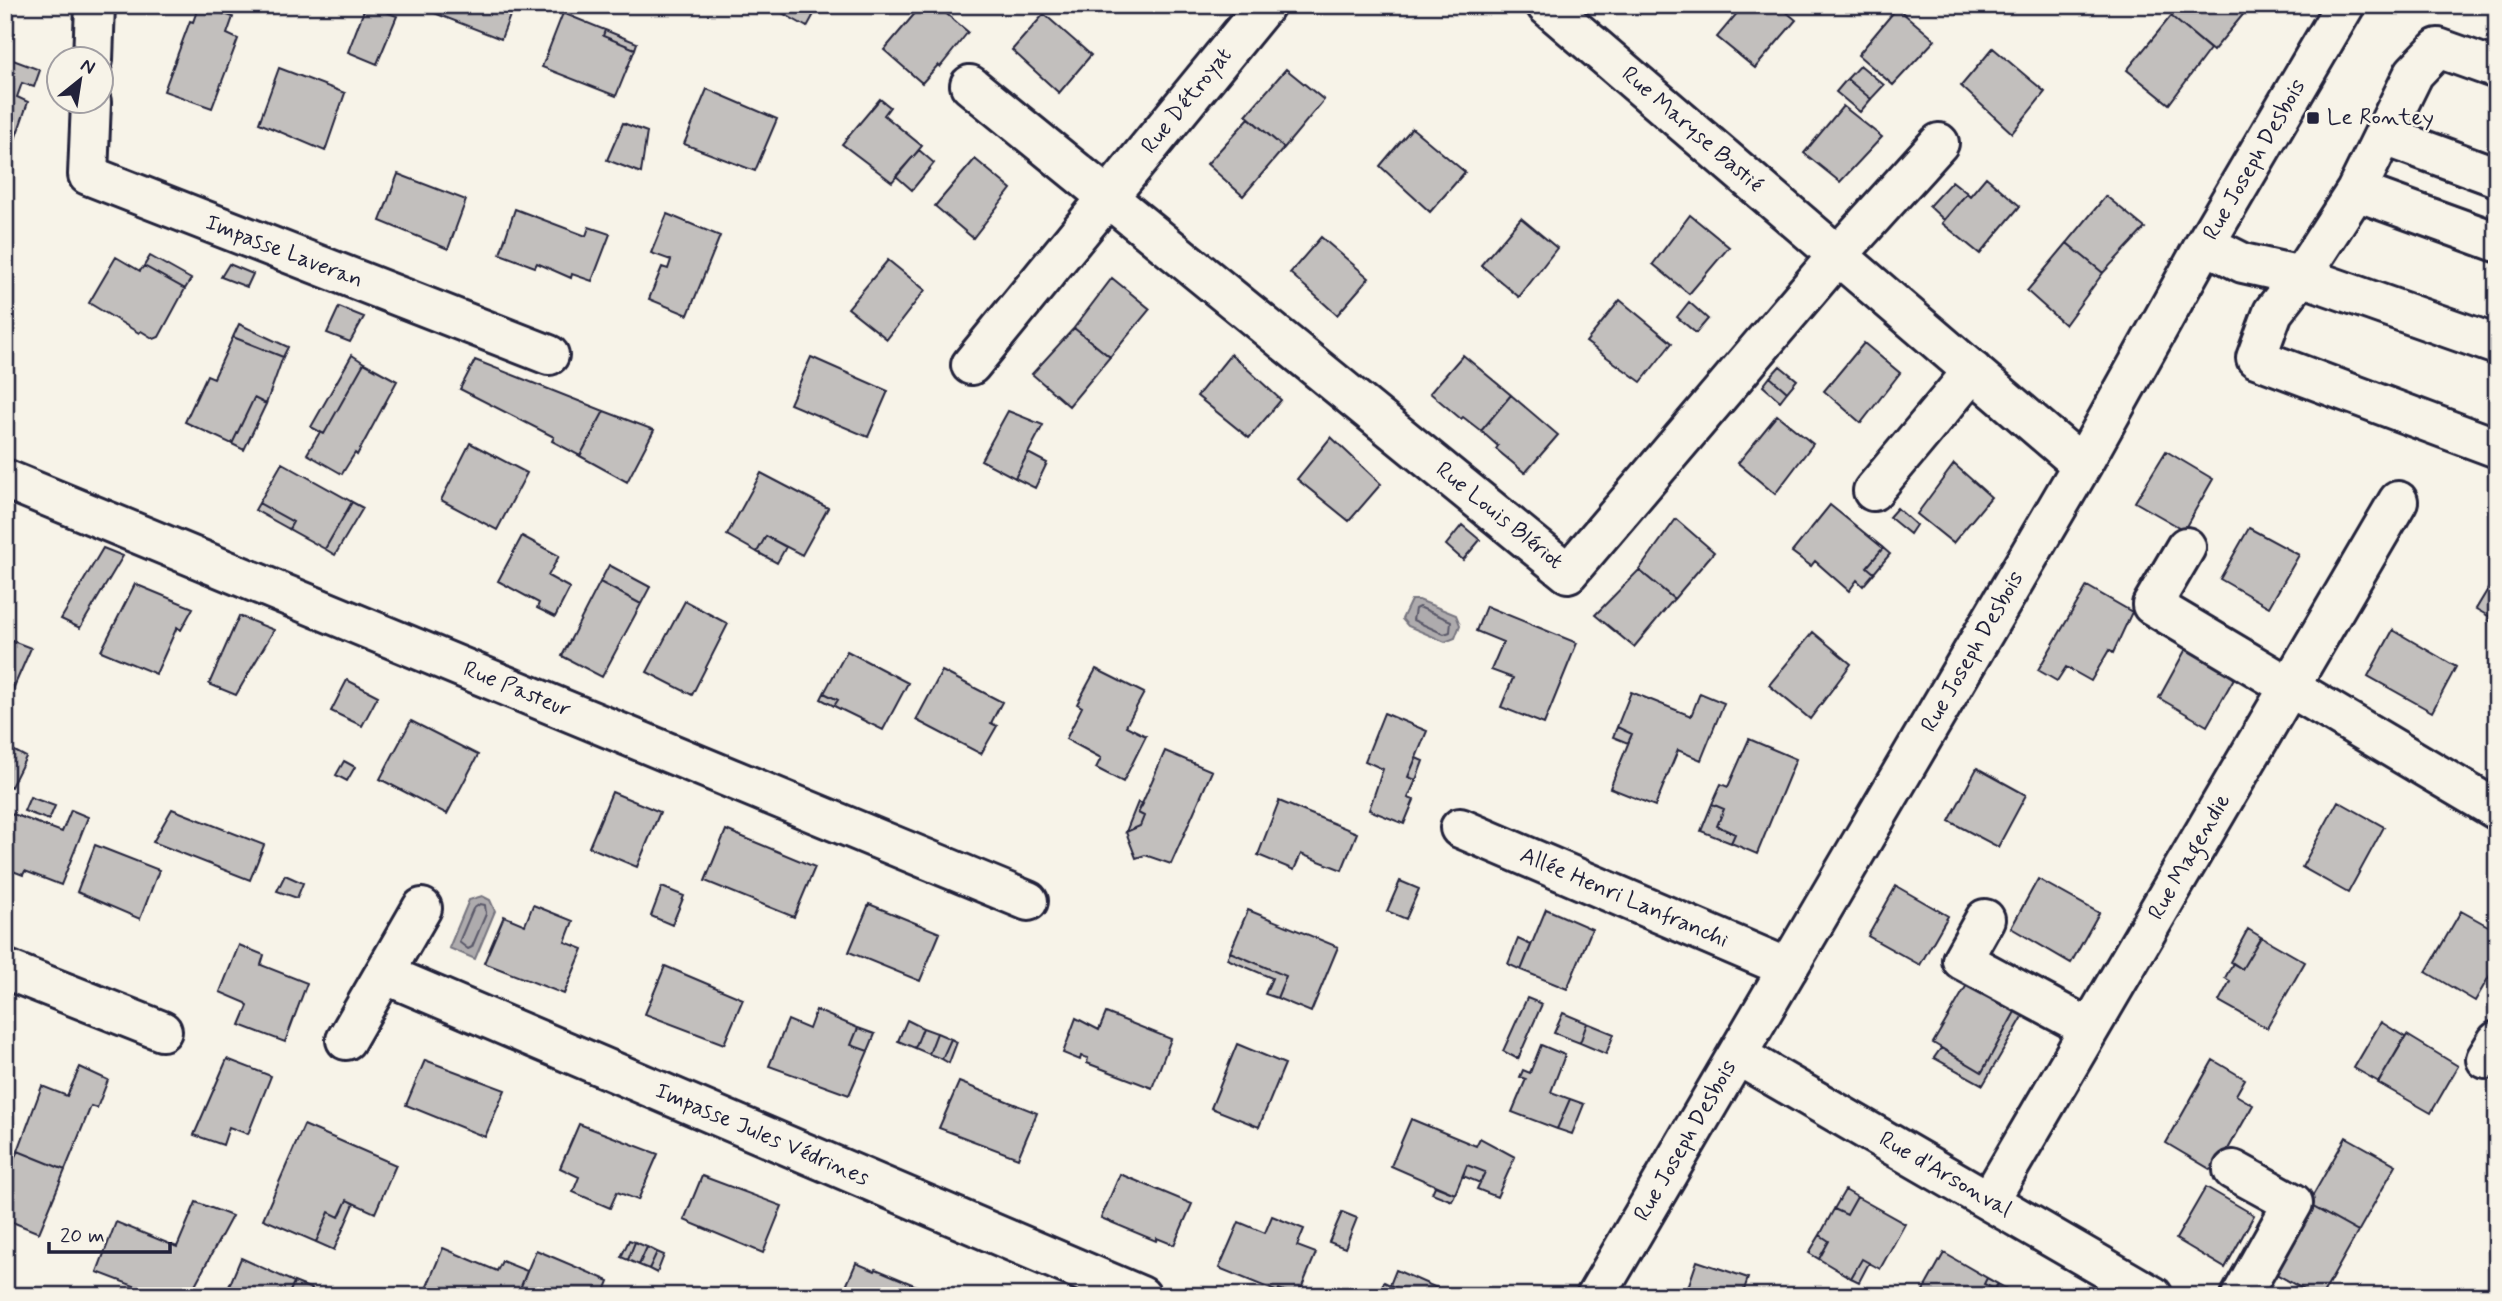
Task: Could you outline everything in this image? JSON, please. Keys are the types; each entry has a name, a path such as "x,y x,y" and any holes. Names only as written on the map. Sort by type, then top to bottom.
{"street":[{"path":"94,46 95,5"},
{"name":"Rue Détroyat","path":"971,365 1265,5"},
{"name":"Rue Maryse Bastié","path":"1546,5 2082,465"},
{"name":"Rue Joseph Desbois","path":"1596,1296 2082,465 2205,244 2345,5"},
{"path":"2497,69 2438,48 2414,73 2356,191 2301,276 2273,312 2256,358 2497,448"},
{"path":"970,85 1109,196"},
{"name":"Impasse Laveran","path":"90,116 88,175 549,355"},
{"path":"2385,136 2497,177"},
{"path":"1838,255 1939,143"},
{"path":"2356,191 2497,242"},
{"name":"Rue Louis Blériot","path":"1109,196 1568,573 1838,255"},
{"path":"2205,244 2244,264 2301,276 2497,345"},
{"path":"1873,491 1973,371"},
{"name":"Rue Pasteur","path":"5,479 1028,901"},
{"name":"Rue Magendie","path":"1989,1201 2398,501"},
{"path":"2186,547 2152,605 2291,685 2497,810"},
{"name":"Allée Henri Lanfranchi","path":"1460,828 1788,968"},
{"path":"345,1040 422,908"},
{"path":"1985,919 1962,960 2089,1028"},
{"path":"5,970 162,1031"},
{"name":"Impasse Jules Védrines","path":"384,974 1141,1296"},
{"name":"Rue d'Arsonval","path":"1737,1055 2153,1296"},
{"path":"2233,1170 2293,1203 2241,1296"}],"water":[{"path":"1411,600 1419,600 1456,615 1460,625 1455,638 1445,642 1408,626 1402,619"},
{"path":"482,896 490,900 495,911 475,959 449,948 469,900"}],"building":[{"path":"199,5 233,17 227,34 238,39 212,108 164,91 190,21 193,22"},
{"path":"366,5 397,16 377,64 348,52"},
{"path":"431,5 514,5 501,39 429,11"},
{"path":"768,5 819,5 807,27"},
{"path":"922,5 936,5 968,32 940,67 938,65 922,83 884,50"},
{"path":"1748,5 1778,5 1796,20 1755,68 1717,37 1743,6 1746,8"},
{"path":"2173,5 2251,5 2213,51 2171,16 2178,9"},
{"path":"1897,8 1935,40 1893,85 1858,55"},
{"path":"563,13 605,30 603,36 635,49 616,96 542,67"},
{"path":"1044,14 1091,55 1059,93 1012,50"},
{"path":"2171,16 2210,49 2169,104 2127,70"},
{"path":"605,30 637,43 635,49 603,36"},
{"path":"1993,48 2045,92 2012,133 1961,86"},
{"path":"5,57 40,70 34,87 22,83 17,97 28,102 11,151 5,149"},
{"path":"1860,65 1884,85 1871,99 1847,79"},
{"path":"279,68 345,93 325,151 259,123"},
{"path":"1286,69 1324,100 1284,148 1246,115"},
{"path":"1847,79 1871,99 1860,112 1836,92"},
{"path":"707,89 777,119 755,171 684,144"},
{"path":"880,99 890,107 884,115 922,146 892,182 842,144"},
{"path":"1843,106 1882,137 1840,182 1804,153"},
{"path":"1249,118 1284,148 1243,196 1207,164"},
{"path":"623,123 647,132 641,173 607,160"},
{"path":"1412,128 1465,172 1430,212 1380,166"},
{"path":"919,150 934,163 912,190 896,176"},
{"path":"975,159 1011,189 973,238 935,206"},
{"path":"398,174 466,200 448,249 380,221"},
{"path":"1986,177 2020,206 1980,254 1942,223 1967,193 1970,196"},
{"path":"1952,181 1967,193 1944,220 1929,206"},
{"path":"2106,196 2145,228 2103,273 2067,243"},
{"path":"515,209 586,236 589,227 610,234 592,281 572,274 571,278 537,263 535,267 500,254"},
{"path":"667,214 720,236 688,315 649,299 662,267 668,269 671,260 651,253"},
{"path":"1690,215 1729,247 1689,294 1653,264"},
{"path":"1521,218 1557,248 1519,297 1481,265"},
{"path":"1321,237 1369,278 1337,315 1290,273"},
{"path":"2067,243 2103,273 2065,325 2027,291"},
{"path":"150,256 191,279 185,289 144,266"},
{"path":"116,257 140,271 144,266 185,289 159,337 154,339 141,331 139,333 89,303"},
{"path":"888,260 925,290 887,339 848,308"},
{"path":"229,264 253,274 247,287 221,277"},
{"path":"1112,278 1150,309 1110,357 1074,328"},
{"path":"1620,300 1672,343 1641,382 1586,342"},
{"path":"1689,302 1708,319 1696,333 1677,317"},
{"path":"339,307 364,317 350,342 327,333"},
{"path":"239,324 288,347 283,357 233,337"},
{"path":"1074,328 1110,357 1069,406 1032,374"},
{"path":"233,337 283,357 266,404 254,398 232,444 185,422 207,375 214,378"},
{"path":"1864,343 1900,373 1861,423 1824,391"},
{"path":"1231,354 1281,400 1249,438 1197,396"},
{"path":"352,355 364,363 324,434 311,427"},
{"path":"1463,355 1511,395 1481,431 1463,417 1461,419 1430,393"},
{"path":"811,357 888,391 868,437 790,404"},
{"path":"475,360 604,411 580,456 552,441 554,437 460,389"},
{"path":"364,363 397,381 357,455 355,453 342,474 307,454 320,432 324,434"},
{"path":"1780,366 1797,380 1787,392 1770,377"},
{"path":"1770,377 1787,392 1780,401 1763,386"},
{"path":"1511,395 1558,435 1525,473 1496,449 1498,446 1481,431"},
{"path":"254,398 266,404 244,450 232,444"},
{"path":"604,411 654,430 627,482 580,456"},
{"path":"1008,411 1043,425 1015,478 981,460"},
{"path":"1777,415 1813,444 1775,494 1738,463"},
{"path":"1331,437 1381,484 1349,521 1297,479"},
{"path":"470,443 527,473 497,530 441,500"},
{"path":"2166,451 2213,479 2184,530 2135,502"},
{"path":"1028,453 1047,463 1035,488 1015,478"},
{"path":"282,463 352,502 325,549 289,529 293,522 259,503"},
{"path":"1954,464 1991,497 1953,543 1917,514"},
{"path":"761,473 828,508 802,555 766,536 757,552 727,535"},
{"path":"352,502 363,508 335,555 325,549"},
{"path":"259,503 293,522 289,529 255,510"},
{"path":"1830,505 1883,548 1867,567 1874,573 1863,586 1857,580 1849,591 1815,561 1811,566 1792,552"},
{"path":"1897,508 1916,525 1910,534 1889,517"},
{"path":"1676,519 1714,552 1674,599 1639,570"},
{"path":"1462,525 1480,540 1463,560 1446,545"},
{"path":"2249,528 2299,555 2269,607 2220,579"},
{"path":"522,536 559,556 548,576 570,588 555,617 537,608 539,603 498,581"},
{"path":"766,536 786,547 777,563 757,552"},
{"path":"103,548 123,556 80,628 61,619"},
{"path":"1883,548 1890,554 1874,573 1867,567"},
{"path":"609,565 650,587 641,604 600,582"},
{"path":"1639,570 1674,599 1634,647 1595,615"},
{"path":"2497,574 2497,605 2490,617 2476,609"},
{"path":"600,582 641,604 602,677 562,656"},
{"path":"135,584 193,608 181,630 177,627 156,674 101,651"},
{"path":"2087,586 2132,612 2113,653 2109,650 2091,681 2066,667 2057,681 2038,670"},
{"path":"685,601 728,624 692,695 647,672"},
{"path":"2497,605 2497,625 2488,620"},
{"path":"1486,606 1577,643 1544,724 1501,707 1513,678 1491,670 1503,642 1476,631"},
{"path":"239,616 274,630 236,695 209,684"},
{"path":"2393,630 2456,667 2432,712 2368,676"},
{"path":"1813,632 1851,664 1810,719 1769,685"},
{"path":"5,638 31,648 10,696 5,695"},
{"path":"2188,645 2237,673 2207,726 2159,698"},
{"path":"847,651 908,683 883,730 834,706 838,700 824,693"},
{"path":"1096,669 1144,693 1126,726 1146,736 1123,782 1096,768 1101,758 1066,739 1082,707 1077,704"},
{"path":"942,671 1002,702 991,723 997,726 981,754 916,720"},
{"path":"347,680 378,696 362,726 331,711"},
{"path":"1631,692 1691,716 1700,693 1724,703 1701,760 1678,750 1655,806 1610,788 1632,734 1617,727"},
{"path":"824,693 838,700 834,706 821,699"},
{"path":"1384,713 1427,731 1408,777 1416,780 1408,798 1414,800 1404,824 1369,810 1383,769 1365,761"},
{"path":"411,721 478,755 447,814 380,779"},
{"path":"1617,727 1632,734 1628,743 1613,737"},
{"path":"1749,739 1796,759 1757,854 1731,843 1735,834 1717,826 1724,809 1712,804 1721,784 1728,787"},
{"path":"9,748 26,757 11,787 5,784 5,756"},
{"path":"1165,751 1212,771 1171,864 1145,855 1136,858 1126,832 1140,826 1144,816 1138,813"},
{"path":"1416,758 1423,761 1416,780 1408,777"},
{"path":"344,761 355,767 347,781 336,775"},
{"path":"1977,768 2026,795 1998,847 1949,821"},
{"path":"612,792 660,812 637,867 589,847"},
{"path":"30,797 55,806 49,820 24,811"},
{"path":"1279,801 1357,833 1342,870 1301,854 1294,870 1258,855"},
{"path":"2338,801 2384,827 2348,893 2302,867"},
{"path":"1138,802 1143,804 1138,813 1144,816 1140,826 1126,832"},
{"path":"1712,804 1724,809 1717,826 1735,834 1731,843 1701,831"},
{"path":"172,809 264,845 250,880 153,842"},
{"path":"71,810 88,817 61,885 25,871 23,875 5,868 5,811 62,832"},
{"path":"726,830 815,867 794,917 705,881"},
{"path":"95,845 159,870 140,919 77,892"},
{"path":"285,875 303,883 297,898 277,891"},
{"path":"2038,879 2099,913 2071,963 2011,928"},
{"path":"1400,881 1419,889 1406,919 1387,911"},
{"path":"1896,886 1948,916 1920,965 1868,936"},
{"path":"662,887 684,896 672,925 651,916"},
{"path":"869,904 940,933 920,981 849,952"},
{"path":"533,905 573,921 565,942 583,949 564,994 484,963 504,916 525,925"},
{"path":"1546,909 1592,929 1567,989 1521,970"},
{"path":"1248,910 1338,947 1311,1012 1277,998 1286,976 1230,952"},
{"path":"2461,911 2497,931 2497,963 2475,1001 2426,972"},
{"path":"2248,929 2261,937 2242,969 2230,962"},
{"path":"2261,937 2305,962 2267,1028 2219,1001 2230,981 2225,978 2233,963 2242,969"},
{"path":"1518,939 1531,945 1521,970 1508,964"},
{"path":"239,945 264,955 261,965 307,983 285,1042 240,1025 248,1006 220,992"},
{"path":"1230,952 1286,976 1277,998 1265,994 1272,978 1227,959"},
{"path":"665,966 743,999 724,1044 645,1014"},
{"path":"1968,983 2016,1010 1982,1072 1933,1043"},
{"path":"1527,998 1542,1004 1518,1059 1503,1051"},
{"path":"816,1010 858,1028 851,1045 868,1051 849,1095 769,1066 788,1020 809,1029"},
{"path":"2016,1010 2024,1015 1983,1085 1934,1058 1941,1048 1982,1072"},
{"path":"1106,1013 1171,1039 1152,1088 1087,1063 1088,1058 1081,1056 1080,1060 1063,1053 1076,1018 1099,1030"},
{"path":"1563,1013 1587,1023 1580,1043 1554,1033"},
{"path":"907,1020 923,1028 915,1048 898,1041"},
{"path":"2381,1022 2405,1037 2379,1082 2354,1068"},
{"path":"1587,1023 1614,1034 1606,1054 1580,1043"},
{"path":"858,1028 875,1034 868,1051 851,1045"},
{"path":"923,1028 937,1033 929,1054 915,1048"},
{"path":"937,1033 951,1039 942,1059 929,1054"},
{"path":"2407,1035 2458,1066 2431,1113 2378,1083"},
{"path":"951,1039 957,1042 949,1063 942,1059"},
{"path":"1237,1044 1285,1064 1259,1127 1211,1108"},
{"path":"1541,1045 1565,1055 1551,1092 1570,1099 1557,1129 1512,1112 1526,1079 1520,1077 1523,1070 1530,1073"},
{"path":"227,1059 271,1076 248,1134 229,1127 223,1145 194,1135"},
{"path":"425,1060 505,1090 485,1137 406,1105"},
{"path":"2213,1060 2245,1079 2236,1095 2253,1105 2215,1172 2166,1143"},
{"path":"80,1067 108,1080 97,1108 91,1106 65,1170 18,1151 42,1086 67,1096"},
{"path":"959,1082 1037,1113 1018,1158 939,1128"},
{"path":"1570,1099 1584,1104 1572,1134 1557,1129"},
{"path":"1411,1119 1476,1146 1480,1138 1515,1157 1497,1197 1477,1189 1485,1172 1467,1165 1455,1194 1391,1166"},
{"path":"579,1124 658,1154 638,1200 617,1192 610,1208 573,1192 579,1177 560,1168"},
{"path":"304,1125 396,1165 375,1213 347,1200 339,1217 329,1212 316,1242 263,1219"},
{"path":"2346,1137 2396,1165 2358,1232 2308,1204"},
{"path":"18,1151 65,1170 39,1233 5,1219 5,1174"},
{"path":"1467,1165 1485,1172 1480,1183 1463,1176"},
{"path":"1120,1174 1192,1204 1174,1245 1157,1238 1156,1241 1101,1218"},
{"path":"702,1176 782,1206 763,1253 684,1220"},
{"path":"1435,1186 1455,1194 1452,1201 1432,1193"},
{"path":"2206,1187 2254,1215 2225,1268 2176,1239"},
{"path":"1845,1190 1857,1197 1847,1215 1834,1209"},
{"path":"1857,1197 1905,1224 1880,1269 1862,1259 1851,1278 1819,1259 1829,1241 1820,1235 1834,1209 1847,1215"},
{"path":"347,1200 354,1204 334,1250 316,1242 329,1212 339,1217"},
{"path":"196,1202 232,1216 189,1296 160,1296 97,1272 116,1222 177,1247"},
{"path":"2308,1204 2358,1232 2322,1296 2315,1296 2271,1271"},
{"path":"1342,1212 1357,1218 1345,1248 1329,1242"},
{"path":"1272,1216 1304,1229 1297,1246 1316,1253 1298,1296 1279,1289 1278,1292 1219,1268 1239,1222 1265,1233"},
{"path":"1820,1235 1829,1241 1819,1259 1809,1253"},
{"path":"629,1240 635,1242 628,1260 621,1257"},
{"path":"635,1242 647,1247 639,1265 628,1260"},
{"path":"647,1247 657,1252 649,1269 639,1265"},
{"path":"443,1248 497,1271 502,1261 527,1271 517,1296 423,1296"},
{"path":"536,1250 609,1281 603,1296 517,1296"},
{"path":"657,1252 664,1255 657,1273 649,1269"},
{"path":"1944,1253 1987,1278 1984,1284 1994,1289 1998,1284 2019,1296 1920,1296"},
{"path":"241,1258 294,1282 288,1296 225,1296"},
{"path":"1862,1259 1869,1263 1859,1282 1851,1278"},
{"path":"1697,1261 1748,1278 1742,1296 1685,1296"},
{"path":"856,1263 875,1271 876,1269 936,1294 842,1296"},
{"path":"1396,1270 1437,1288 1434,1296 1418,1296 1390,1285"},
{"path":"1987,1278 1998,1284 1994,1289 1984,1284"},
{"path":"294,1282 312,1289 309,1296 288,1296"},
{"path":"1384,1282 1390,1285 1418,1296 1378,1296"}],"place":[{"name":"Le Rontey","path":"2313,118"}]}
